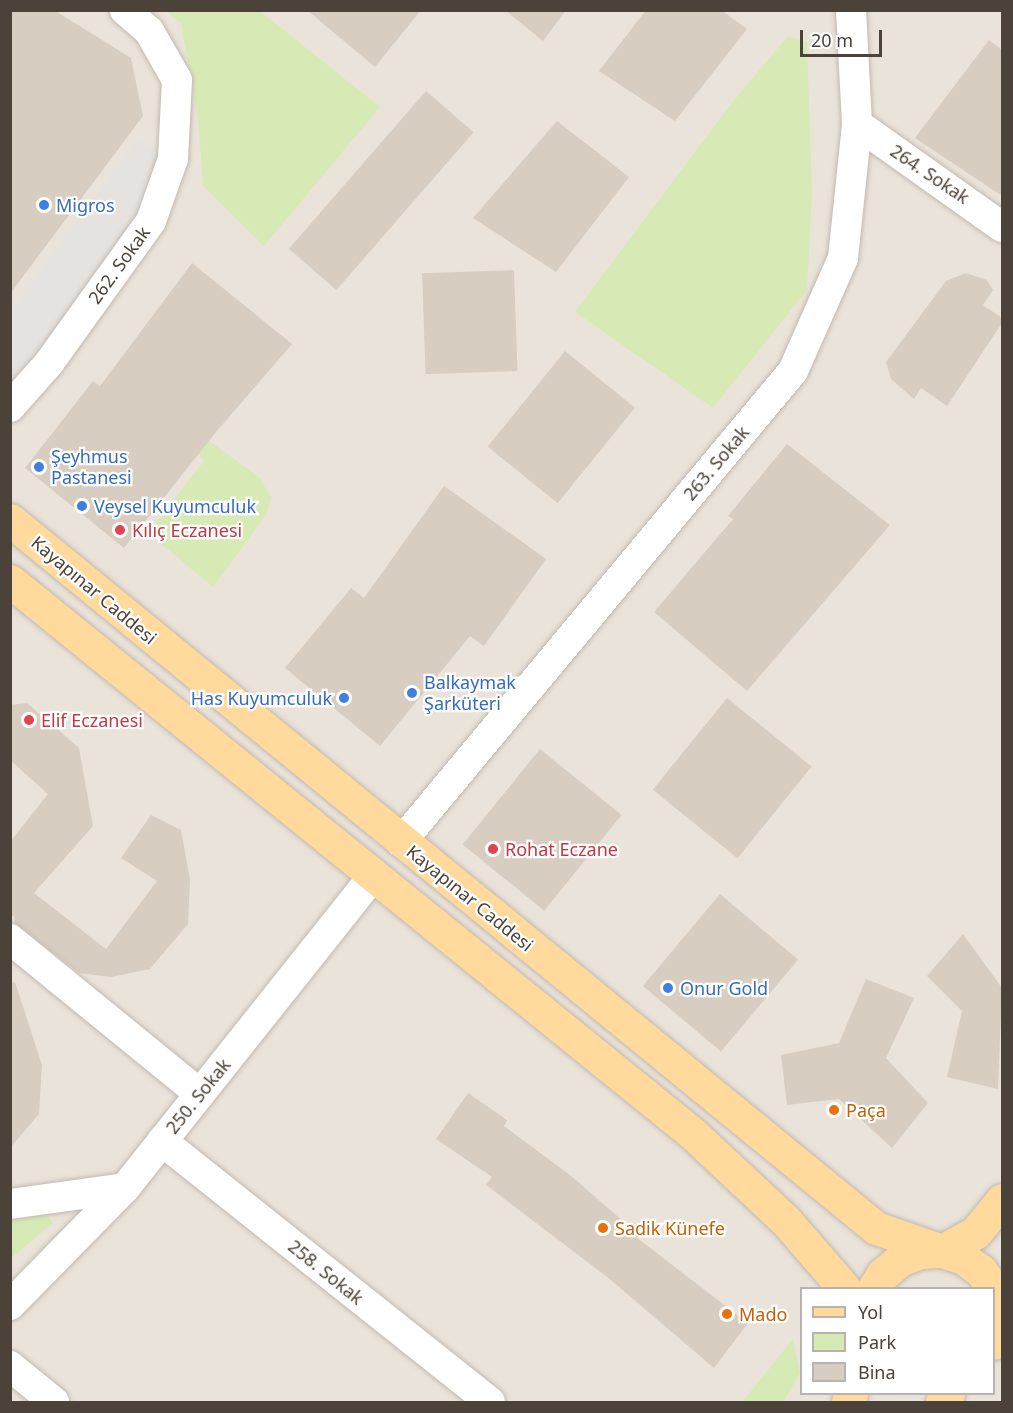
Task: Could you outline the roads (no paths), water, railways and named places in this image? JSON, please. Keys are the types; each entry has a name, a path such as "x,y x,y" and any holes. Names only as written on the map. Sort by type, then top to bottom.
{"main road":[{"name":"Kayapınar Caddesi","path":"10,520 401,842 876,1228 963,1258 981,1271 992,1287"},
{"path":"13,588 692,1133 786,1221 843,1287"},
{"path":"875,1287 882,1275 900,1260 920,1252 942,1251 976,1233 1002,1200"},
{"path":"995,1296 999,1310 998,1334"}],"street":[{"name":"262. Sokak","path":"10,407 49,363 151,221 173,159 177,80 149,31 125,10"},
{"name":"263. Sokak","path":"401,842 793,371 843,258 857,124 856,62 850,10"},
{"name":"264. Sokak","path":"857,124 1002,227"},
{"name":"250. Sokak","path":"10,1305 125,1188 373,876"},
{"path":"10,939 200,1094"},
{"name":"258. Sokak","path":"162,1142 490,1402"},
{"path":"10,1204 125,1188"},
{"path":"10,1366 54,1402"}],"place":[{"name":"Migros","path":"44,205"},
{"name":"Şeyhmus Pastanesi","path":"39,467"},
{"name":"Veysel Kuyumculuk","path":"82,506"},
{"name":"Kılıç Eczanesi","path":"120,530"},
{"name":"Balkaymak Şarküteri","path":"412,693"},
{"name":"Has Kuyumculuk","path":"344,698"},
{"name":"Elif Eczanesi","path":"29,720"},
{"name":"Rohat Eczane","path":"493,849"},
{"name":"Onur Gold","path":"668,988"},
{"name":"Paça","path":"834,1110"},
{"name":"Sadik Künefe","path":"603,1228"},
{"name":"Mado","path":"727,1314"}]}
